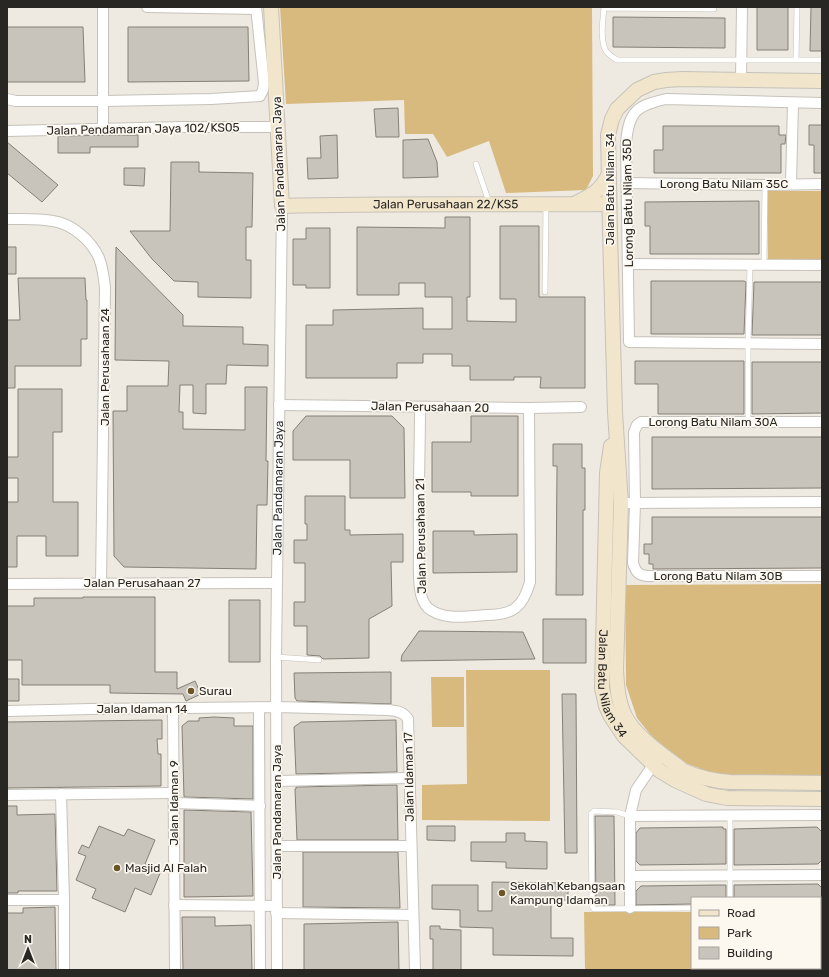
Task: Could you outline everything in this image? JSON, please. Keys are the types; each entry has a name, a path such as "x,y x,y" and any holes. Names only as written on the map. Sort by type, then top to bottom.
{"street":[{"path":"103,7 103,129"},
{"path":"7,99 103,101 255,97 262,94 264,83 256,8 147,7"},
{"name":"Jalan Pandamaran Jaya","path":"271,7 279,127 282,206 276,658 277,970"},
{"path":"741,79 742,7"},
{"name":"Jalan Batu Nilam 34","path":"822,81 741,79 666,80 654,82 637,90 618,109 612,119 608,135 615,412 628,503 617,597 617,688 624,715 631,726 645,740 684,771 719,781 730,782 822,783"},
{"name":"Lorong Batu Nilam 35D","path":"748,343 629,342 627,129 634,114 647,104 666,100 822,103"},
{"path":"791,184 793,103"},
{"name":"Jalan Pendamaran Jaya 102/KS05","path":"7,131 184,127 279,127"},
{"path":"574,204 596,193 603,185 609,174"},
{"name":"Lorong Batu Nilam 35C","path":"627,183 765,185 822,184"},
{"name":"Jalan Perusahaan 22/KS5","path":"282,206 384,203 490,205 609,204"},
{"path":"574,204 598,213 604,219 610,232"},
{"name":"Jalan Perusahaan 24","path":"7,219 42,219 66,224 89,243 96,251 101,266 105,288 101,584"},
{"path":"628,264 822,265"},
{"path":"748,343 822,344"},
{"name":"Jalan Perusahaan 20","path":"280,405 529,408 581,406"},
{"name":"Jalan Perusahaan 21","path":"420,406 420,588 423,601 428,608 437,614 446,616 500,615 511,611 520,605 527,594 530,582 529,408"},
{"name":"Jalan Batu Nilam 34","path":"615,412 607,473 602,671 602,688 606,706 610,715 624,736 660,771 675,780 706,794 727,798 822,799"},
{"name":"Lorong Batu Nilam 30A","path":"628,503 634,432 637,425 641,422 822,422"},
{"path":"607,473 612,492 628,503"},
{"path":"606,549 610,537 612,505 616,503 822,502"},
{"name":"Lorong Batu Nilam 30B","path":"628,503 633,563 636,571 640,575 822,576"},
{"name":"Jalan Perusahaan 27","path":"7,584 277,583"},
{"name":"Jalan Idaman 14","path":"7,711 277,707"},
{"name":"Jalan Idaman 17","path":"277,707 388,710 406,715 408,720 412,915 415,970"},
{"name":"Jalan Pandamaran Jaya","path":"259,708 260,806 258,905 260,970"},
{"name":"Jalan Idaman 9","path":"173,709 175,970"},
{"path":"645,740 653,765"},
{"path":"653,765 684,771"},
{"path":"630,908 630,816 636,790 653,765"},
{"path":"277,781 409,778"},
{"path":"7,795 61,794 174,798 260,806"},
{"path":"61,794 64,970"},
{"path":"630,816 822,815"},
{"path":"277,846 411,846"},
{"path":"630,876 822,875"},
{"path":"7,900 64,900"},
{"path":"174,905 258,905 277,909 412,915"}],"lane":[{"path":"714,9 604,7 603,36 605,50 611,57 617,60 822,60"},
{"path":"796,60 797,7"},
{"path":"476,164 490,205"},
{"path":"764,264 765,185"},
{"path":"545,292 546,204"},
{"path":"748,422 750,264"},
{"path":"276,658 319,660"},
{"path":"630,816 617,812 594,811 591,814 592,906 594,909 691,908"},
{"path":"730,815 730,897"}],"green space":[{"path":"280,7 592,7 593,176 586,190 506,193 489,141 447,157 433,134 405,134 404,100 286,104"},
{"path":"767,191 821,191 822,261 768,261"},
{"path":"822,584 822,778 725,778 675,759 649,733 637,718 626,685 625,585"},
{"path":"466,670 550,670 550,821 422,820 422,785 467,784"},
{"path":"431,677 464,677 464,727 432,727"},
{"path":"584,912 691,912 691,969 792,969 792,970 585,970"}],"building":[{"path":"757,7 788,7 788,50 757,50"},
{"path":"811,7 822,7 822,51 810,51"},
{"path":"613,17 725,18 725,48 613,47"},
{"path":"7,27 83,27 85,82 7,82"},
{"path":"128,27 248,27 249,81 128,82"},
{"path":"398,108 399,137 376,137 374,109"},
{"path":"809,125 822,125 822,173 814,173 814,145 809,145"},
{"path":"663,126 779,126 779,135 786,135 785,144 781,144 781,173 654,173 654,150 663,150"},
{"path":"138,135 138,147 90,147 90,153 58,153 58,136"},
{"path":"337,135 338,178 308,179 307,158 321,158 320,136"},
{"path":"428,139 437,162 438,177 403,178 403,140"},
{"path":"7,142 58,185 42,202 7,173"},
{"path":"171,162 199,162 199,172 253,173 252,227 246,227 246,260 251,260 251,298 198,297 198,282 174,281 152,259 130,231 170,231"},
{"path":"124,168 145,168 144,186 124,185"},
{"path":"759,201 759,254 650,254 650,226 645,226 645,202"},
{"path":"445,217 470,217 470,297 467,297 467,321 516,322 516,299 500,299 500,226 539,226 539,297 585,297 585,388 540,388 541,377 514,377 514,380 470,380 470,366 452,366 452,354 423,354 423,363 397,363 397,378 306,378 306,325 333,325 333,310 423,308 423,329 452,329 452,297 425,297 425,283 399,283 399,295 357,295 357,227 445,228"},
{"path":"306,228 330,228 330,288 306,288 306,285 293,285 293,239 306,239"},
{"path":"7,247 16,247 16,274 7,274"},
{"path":"116,247 183,315 183,326 243,327 243,344 268,345 268,366 227,365 226,384 206,384 206,414 193,413 193,385 180,385 179,412 183,412 183,429 245,430 245,387 267,387 267,505 257,505 256,569 124,567 114,556 113,411 127,411 127,386 168,386 169,361 115,360"},
{"path":"18,278 85,278 87,300 87,339 81,339 81,366 15,366 15,388 7,388 7,320 20,320"},
{"path":"651,281 746,282 744,334 651,334"},
{"path":"754,282 822,282 822,335 752,335"},
{"path":"635,361 744,361 744,414 658,414 658,384 635,384"},
{"path":"752,362 822,362 822,413 752,414"},
{"path":"18,389 62,389 62,432 53,432 53,502 78,502 78,556 46,556 46,536 17,536 17,567 7,567 7,502 18,502 18,478 7,478 7,457 18,457"},
{"path":"306,416 392,416 404,428 405,498 350,498 350,460 293,460 293,431"},
{"path":"471,416 518,416 518,496 471,496 471,492 432,492 432,442 471,442"},
{"path":"652,437 822,437 822,488 652,489"},
{"path":"553,444 582,444 582,468 585,468 585,510 583,510 583,595 556,595 557,466 553,466"},
{"path":"305,496 345,496 345,530 350,530 350,535 403,534 403,562 391,562 392,606 369,619 369,658 323,659 320,656 307,655 307,626 294,626 294,602 305,602 305,563 294,563 294,540 307,540 307,524 305,524"},
{"path":"652,517 822,517 822,568 653,569 653,564 649,564 649,554 644,554 644,544 652,544"},
{"path":"433,531 474,531 474,535 517,534 517,572 433,573"},
{"path":"155,597 155,672 177,672 177,689 195,681 201,694 186,701 183,694 110,693 110,685 22,685 22,660 7,660 7,606 34,606 34,598"},
{"path":"229,600 260,600 260,662 229,662"},
{"path":"543,619 586,619 586,663 543,663"},
{"path":"419,631 523,632 535,659 401,661 402,655"},
{"path":"391,672 391,704 297,701 295,698 294,673"},
{"path":"7,679 19,679 19,701 7,701"},
{"path":"562,694 576,694 577,853 565,853"},
{"path":"199,718 234,718 234,726 253,726 253,799 184,797 182,726 188,721 199,721"},
{"path":"162,720 162,739 157,739 158,754 161,754 161,786 7,788 7,722"},
{"path":"396,720 397,772 296,774 294,727 301,722"},
{"path":"397,785 398,840 297,840 296,787"},
{"path":"7,806 17,806 17,815 55,814 57,891 18,891 18,893 7,893"},
{"path":"184,810 251,812 253,896 184,897"},
{"path":"595,816 614,816 615,905 596,905"},
{"name":"Masjid Al Falah","path":"99,826 124,836 128,829 155,840 145,864 161,871 151,895 135,888 125,912 92,898 96,889 76,880 86,856 78,853 82,845 89,848"},
{"path":"427,826 455,826 455,841 427,840"},
{"path":"723,827 723,829 726,829 726,864 640,865 636,861 636,833 640,828"},
{"path":"817,827 822,832 822,860 818,864 734,865 734,829"},
{"path":"506,833 525,833 525,841 547,842 547,869 506,868 506,862 471,861 471,842 506,842"},
{"path":"303,852 398,852 400,908 303,907"},
{"path":"492,882 568,883 568,900 551,900 551,938 573,938 573,956 493,955 493,928 460,927 460,910 432,909 432,885 478,885 478,911 492,911"},
{"path":"818,884 822,888 822,898 734,897 734,885"},
{"path":"726,885 726,897 691,897 691,904 636,905 636,891 641,886"},
{"path":"55,907 56,970 7,970 7,913 23,913 23,908"},
{"path":"182,917 215,917 215,926 251,925 252,970 183,970"},
{"path":"398,922 399,970 304,970 304,924"},
{"path":"430,926 440,926 440,929 461,930 461,970 433,970 433,939 430,939"}],"place":[{"name":"Surau","path":"191,691"},
{"name":"Masjid Al Falah","path":"117,868"},
{"name":"Sekolah Kebangsaan Kampung Idaman","path":"502,893"}]}
